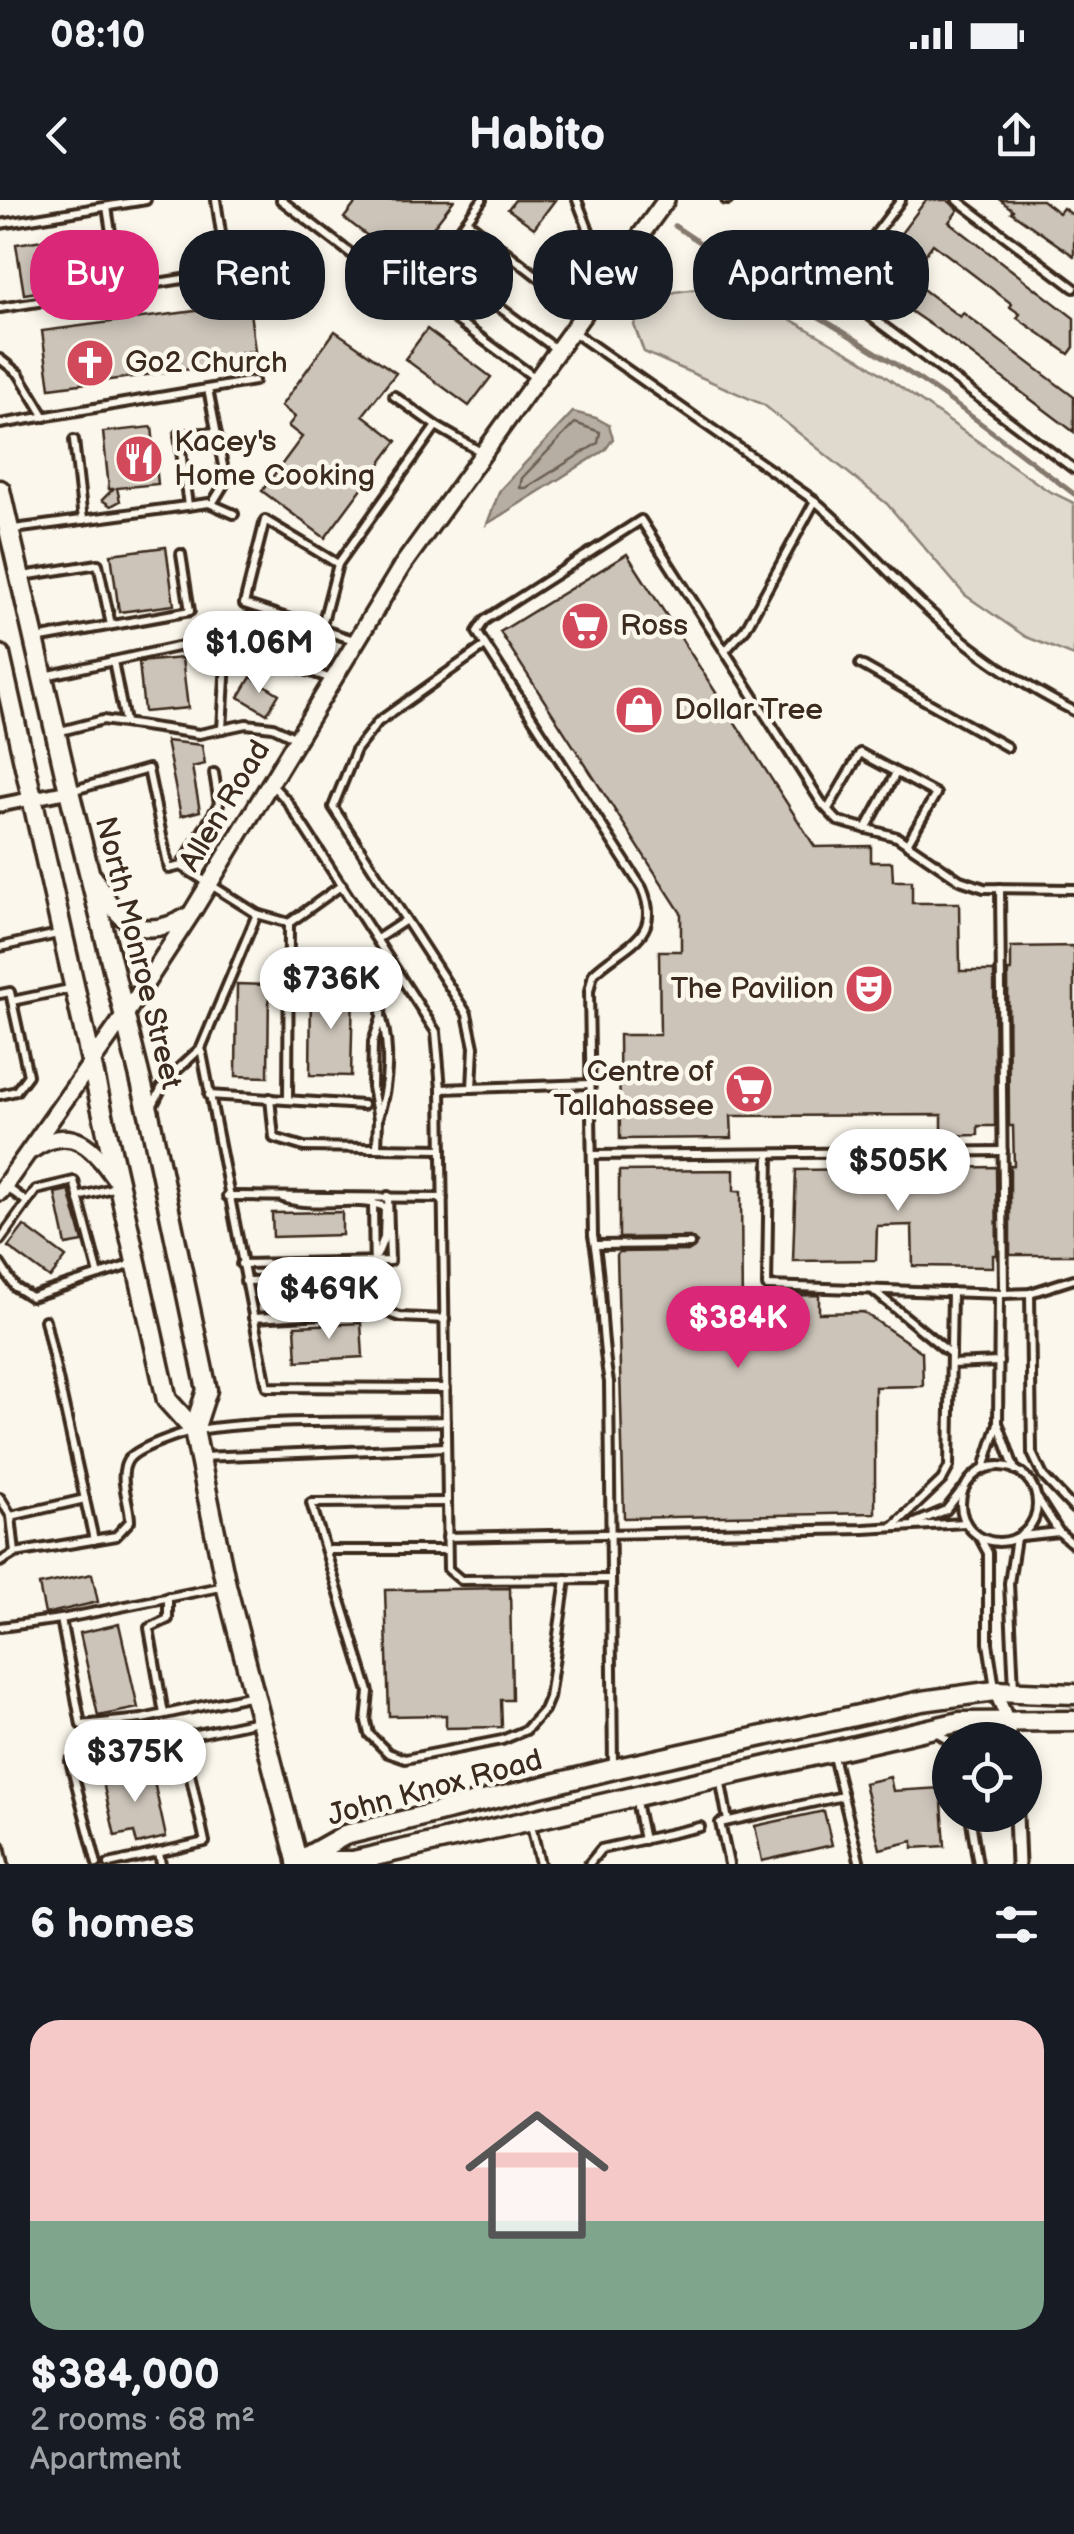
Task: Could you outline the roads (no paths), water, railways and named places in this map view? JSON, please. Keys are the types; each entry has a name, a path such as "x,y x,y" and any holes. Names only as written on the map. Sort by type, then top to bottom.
{"main road":[{"name":"North Monroe Street","path":"0,490 149,1114 208,1390 194,1430 199,1458 294,1863"},
{"path":"0,582 20,577"},
{"name":"North Monroe Street","path":"0,655 8,721 34,798 167,1400 194,1430"},
{"name":"John Knox Road","path":"294,1863 346,1835 612,1769 922,1700 1004,1690 1074,1694"},
{"name":"John Knox Road","path":"960,1722 1074,1722"},
{"name":"John Knox Road","path":"294,1863 353,1861 932,1729"}],"street":[{"name":"Allen Road","path":"644,230 666,200"},
{"name":"Allen Road","path":"2,1186 126,1015 192,914 402,566 579,320"},
{"path":"0,805 69,791"},
{"path":"90,870 114,909 135,926 157,930 192,914"},
{"path":"28,1152 52,1138 72,1138 90,1148 119,1184"},
{"path":"1004,1690 1008,1720"},
{"path":"1017,1832 1018,1864"}],"lane":[{"path":"0,224 146,200"},
{"path":"159,283 227,272 216,200"},
{"path":"281,200 409,298 482,200"},
{"path":"577,200 589,230"},
{"path":"901,200 834,289 1074,469"},
{"path":"957,200 1074,288"},
{"path":"107,206 111,230"},
{"path":"466,221 533,273"},
{"path":"536,379 455,319 476,290 557,350"},
{"path":"0,308 30,303"},
{"path":"571,330 815,501 842,523 923,606 970,645 1037,693 1074,711"},
{"path":"0,359 19,374 45,416"},
{"path":"0,424 254,381"},
{"path":"208,389 226,481 212,504"},
{"path":"394,396 483,453"},
{"path":"321,629 338,564 436,426"},
{"path":"188,506 179,435 216,432"},
{"path":"74,440 82,520"},
{"path":"726,650 746,628 815,501"},
{"path":"9,530 212,504 234,514"},
{"path":"338,564 265,520 244,604 356,641"},
{"path":"612,1769 609,1382 602,1345 600,1271 594,1245 590,982 598,968 630,946 645,930 646,898 477,632 486,620 640,520 838,821 897,838 960,880 984,888 1074,889"},
{"path":"34,640 190,611 181,554"},
{"path":"20,577 98,564 111,626"},
{"path":"43,676 186,644"},
{"path":"222,729 228,644 334,679"},
{"path":"472,1088 474,1047 467,1014 333,807 356,750 378,722 486,646"},
{"path":"112,661 125,722"},
{"path":"860,664 1007,746"},
{"path":"56,732 103,720 199,734 246,724 283,730 298,738"},
{"path":"828,809 860,753 936,794 907,844"},
{"path":"69,791 148,769 170,868 182,866 257,914 290,923"},
{"path":"866,829 896,773"},
{"path":"182,866 219,804 214,774"},
{"path":"271,784 287,801 436,1032 441,1089 448,1569 461,1580 611,1579"},
{"path":"290,923 342,885"},
{"path":"984,1469 998,1424 1002,1294 1000,888"},
{"path":"149,1114 165,1081 201,1048 257,914"},
{"path":"377,939 406,920"},
{"path":"288,1100 290,923"},
{"path":"0,934 1,947 64,932"},
{"path":"289,963 360,970 382,988 372,1087 378,1120"},
{"path":"12,1001 76,988"},
{"path":"0,994 10,992 28,1076 16,1092 0,1096"},
{"path":"377,1148 388,1042 381,1018"},
{"path":"201,1048 268,1387 446,1388"},
{"path":"441,1089 591,1084"},
{"path":"209,1094 363,1105"},
{"path":"270,1098 274,1138 304,1147 442,1149"},
{"path":"592,1156 1003,1152"},
{"path":"768,1154 767,1286 1002,1294 1030,1293 1074,1279"},
{"path":"0,1240 36,1190 74,1182 99,1275"},
{"path":"78,1196 119,1184"},
{"path":"2,1186 28,1202"},
{"path":"228,1196 442,1198"},
{"path":"245,1281 374,1279 374,1261 384,1238 384,1208 372,1202 302,1204 278,1196"},
{"path":"241,1264 390,1261 388,1196"},
{"path":"594,1245 690,1244"},
{"path":"0,1264 15,1287 30,1296 136,1263"},
{"path":"873,1290 951,1354"},
{"path":"893,1527 942,1480 950,1467 952,1292"},
{"path":"1030,1293 1032,1453 1043,1476 1074,1509"},
{"path":"252,1318 383,1311 400,1317 444,1319"},
{"path":"46,1320 94,1540"},
{"path":"951,1364 998,1362"},
{"path":"0,1562 15,1553 116,1536 130,1520 124,1466 133,1454 194,1430 446,1421"},
{"path":"998,1424 1016,1471"},
{"path":"199,1458 446,1447"},
{"path":"910,1525 946,1510 984,1469 996,1466 1016,1471 1030,1482 1060,1532 1074,1545"},
{"path":"966,1486 961,1498 966,1523 980,1537 988,1553 988,1642 1004,1690"},
{"path":"1004,1690 1009,1583 1018,1537 1035,1517 1035,1493"},
{"path":"0,1498 11,1516 15,1553"},
{"path":"11,1516 85,1499"},
{"path":"447,1502 311,1502 369,1692 366,1721 377,1745 406,1759 502,1740 531,1726 549,1698 566,1579"},
{"path":"446,1536 966,1523"},
{"path":"980,1537 996,1542 1060,1532"},
{"path":"327,1550 447,1550"},
{"path":"0,1627 61,1619 226,1586"},
{"path":"164,1714 149,1628 168,1619 168,1597"},
{"path":"61,1619 82,1725 254,1696"},
{"path":"98,1864 70,1761 260,1720"},
{"path":"109,1864 205,1842 182,1737"},
{"path":"832,1751 860,1864"},
{"path":"720,1776 728,1821"},
{"path":"635,1795 644,1840"},
{"path":"729,1864 720,1823 843,1796"},
{"path":"530,1820 538,1864"},
{"path":"589,1864 601,1849 700,1827"},
{"path":"973,1832 978,1864"},
{"path":"0,1846 4,1864"},
{"path":"159,1853 161,1864"}],"water":[{"path":"573,412 609,425 613,439 605,450 487,524 500,490"}],"waterway":[{"path":"675,226 920,380 1074,494"}],"place":[{"name":"Go2 Church","path":"90,363"},
{"name":"Kacey's Home Cooking","path":"139,459"},
{"name":"Ross","path":"585,626"},
{"name":"Dollar Tree","path":"639,710"},
{"name":"The Pavilion","path":"869,989"},
{"name":"Centre of Tallahassee","path":"749,1089"}]}
